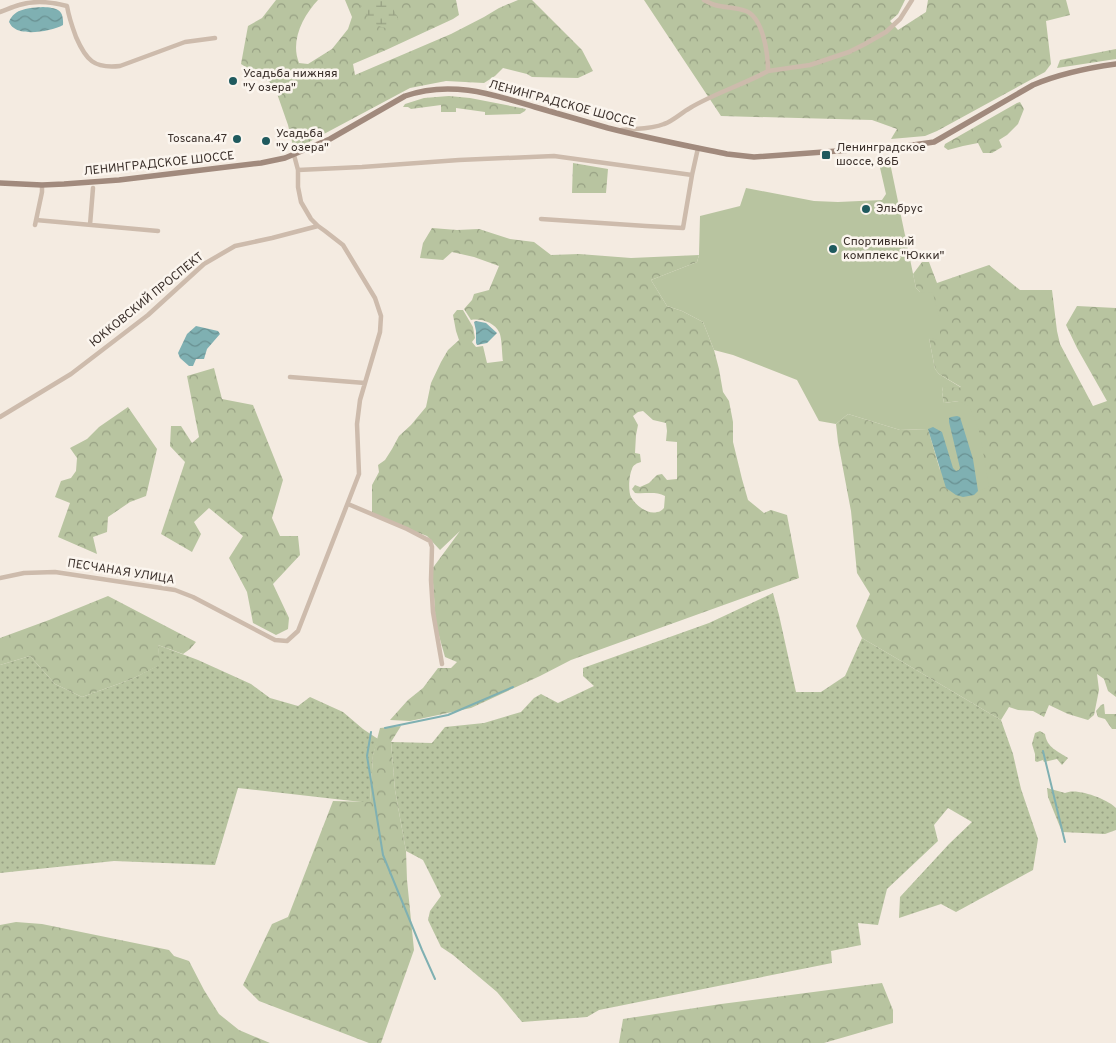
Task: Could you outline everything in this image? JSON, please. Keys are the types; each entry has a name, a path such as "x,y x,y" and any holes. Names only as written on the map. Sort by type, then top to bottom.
{"main road":[{"name":"ЛЕНИНГРАДСКОЕ ШОССЕ","path":"0,183 42,185 119,180 261,163 286,158 330,139 405,96 448,88 482,92 618,130 727,154 754,156 906,146 934,142 1033,85 1049,78 1116,64"}],"street":[{"path":"704,0 714,5 745,10 754,16 765,40 768,70"},
{"path":"618,130 648,128 665,124 716,94 750,81 768,70 810,65 848,52 886,32 900,19 912,0"},
{"path":"0,12 20,4 44,2 67,6 69,19 86,57 98,65 109,67 120,66 185,42 215,38"},
{"path":"541,219 683,228 698,148"},
{"path":"294,155 298,170 298,187 301,202 311,219 343,246 375,298 381,316 380,332 360,400 357,424 359,474 348,504 407,528 430,541 432,547 431,580 433,612 442,664"},
{"path":"298,170 468,159 554,156 692,175"},
{"path":"42,185 35,222 158,230"},
{"path":"90,225 93,188"},
{"name":"ЮККОВСКИЙ ПРОСПЕКТ","path":"0,417 71,374 148,316 204,264 235,246 318,226"},
{"path":"290,377 365,383"},
{"name":"ПЕСЧАНАЯ УЛИЦА","path":"0,578 55,572 175,590 193,597 275,640 288,642 298,631 348,504"}],"green space":[{"path":"276,0 318,0 307,13 297,38 296,46 299,63 308,64 332,49 348,29 352,17 345,0 456,0 459,15 353,64 355,75 451,34 499,8 518,0 532,0 582,50 593,71 578,78 532,77 503,68 484,83 446,81 410,88 294,150 288,125 274,85 241,64 248,26 262,18"},
{"path":"357,0 389,0 398,19 388,28 378,25 369,18"},
{"path":"644,0 905,0 898,14 890,21 898,30 926,12 928,0 1066,0 1070,15 1046,21 1051,64 1045,72 937,131 925,136 891,139 897,129 872,120 721,116"},
{"path":"1116,49 1116,59 1057,68 1060,60"},
{"path":"449,96 470,98 526,109 520,114 485,115 485,112 456,108 456,112 441,112 441,105 411,109 403,107 405,104 424,98"},
{"path":"1020,102 1024,109 1018,124 999,140 1002,147 992,153 983,153 978,143 948,150 944,147 945,144"},
{"path":"889,158 916,288 920,292 933,293 940,322 940,340 929,338 935,369 939,374 962,388 943,387 944,403 959,401 970,407 980,434 989,487 978,491 974,495 963,497 956,495 946,488 928,429 900,430 848,414 836,424 819,421 797,380 733,355 714,350 703,322 682,311 667,306 651,280 697,262 699,255 700,216 740,206 746,188 814,201 882,200 886,194 878,159"},
{"path":"573,163 608,169 606,193 572,193"},
{"path":"432,228 479,229 510,239 534,242 551,255 579,254 631,258 699,255 697,262 651,280 667,306 682,311 703,322 714,350 723,392 729,401 733,422 733,442 748,500 764,513 771,510 787,515 799,578 571,660 471,708 410,721 390,720 408,700 423,688 438,668 451,668 457,662 445,657 436,625 432,569 460,531 440,550 427,536 372,515 372,485 379,472 378,465 385,460 399,436 426,407 431,383 441,362 448,350 459,340 453,315 457,310 463,310 473,327 475,338 472,342 476,347 483,346 487,363 503,361 501,337 497,329 487,322 471,320 464,309 472,300 474,294 489,290 499,266 452,252 443,260 420,258 423,243","holes":["643,411 653,420 666,423 666,441 677,442 677,479 667,480 662,474 657,475 649,483 640,487 635,485 632,489 635,493 654,493 665,496 664,508 653,513 642,509 635,503 631,497 629,487 633,468 635,464 641,462 640,454 635,453 638,425 633,416"]},
{"path":"922,262 929,262 937,283 989,265 1020,290 1052,290 1060,344 1093,406 1107,401 1066,325 1077,306 1116,308 1116,697 1108,691 1104,679 1097,674 1099,690 1094,715 1088,720 1068,714 1049,705 1044,717 1033,711 1009,707 1001,720 862,638 856,626 870,594 857,573 851,511 836,424 848,414 900,430 928,429 940,470 959,401 944,403 943,387 961,387 939,374 935,369 920,292 916,288 913,274"},
{"path":"214,368 222,399 253,405 283,480 272,518 280,536 298,536 300,555 273,584 289,618 288,629 276,635 253,623 247,592 229,558 243,536 209,508 194,522 201,534 192,552 161,534 185,462 170,446 171,426 181,426 192,443 199,437 187,376"},
{"path":"128,407 157,449 146,496 130,502 108,517 107,532 93,537 97,554 58,537 70,503 55,497 61,481 71,478 76,471 77,458 70,448 87,439 99,427"},
{"path":"773,593 796,692 821,692 845,676 862,638 1001,720 1038,839 1033,870 956,912 941,904 899,918 900,897 972,822 948,808 934,825 938,841 887,889 878,925 858,923 861,945 831,951 832,963 599,1010 587,1017 522,1022 497,992 441,947 428,920 430,911 441,896 423,860 406,851 395,790 391,742 432,743 445,727 484,723 521,712 534,698 541,694 558,703 594,686 583,676 583,668 709,623"},
{"path":"108,596 196,642 183,654 158,645 160,665 132,679 82,697 55,684 30,656 0,665 0,638"},
{"path":"158,645 198,660 251,684 270,698 298,706 310,697 343,712 378,739 373,755 370,803 238,788 215,865 114,861 0,873 0,665 30,656 55,684 82,697 132,679 159,665"},
{"path":"1104,704 1105,714 1116,714 1116,729 1112,729 1105,719 1098,717 1096,711"},
{"path":"401,726 391,742 395,790 406,851 414,950 381,1043 369,1043 259,1001 243,985 272,924 288,917 333,801 370,802 373,755 380,728"},
{"path":"1040,731 1045,734 1051,746 1068,758 1062,765 1057,759 1044,762 1043,760 1035,761 1032,744 1035,733"},
{"path":"1047,788 1065,793 1084,793 1106,801 1116,808 1116,830 1105,834 1062,832 1048,797"},
{"path":"16,922 42,924 169,950 174,956 189,961 219,1014 239,1030 270,1043 0,1043 0,925"},
{"path":"882,983 893,1010 893,1023 824,1043 619,1043 623,1019"}],"water":[{"path":"43,7 59,10 63,25 45,31 24,32 12,27 9,22 11,17 19,11"},
{"path":"474,322 486,323 497,333 487,343 477,345 476,343"},
{"path":"196,326 218,331 220,334 207,349 204,359 196,359 193,366 189,366 180,358 178,353 187,334"},
{"path":"960,417 973,459 978,491 974,495 963,497 956,495 946,488 928,429 933,427 942,432 953,468 956,471 959,470 949,422 949,418"}],"waterway":[{"path":"385,728 448,715 513,687"},
{"path":"371,732 367,756 383,855 435,979"},
{"path":"1043,751 1065,842"}],"place":[{"name":"Усадьба нижняя \"У озера\"","path":"233,81"},
{"name":"Toscana.47","path":"237,139"},
{"name":"Усадьба \"У озера\"","path":"266,141"},
{"name":"Ленинградское шоссе, 86Б","path":"826,155"},
{"name":"Эльбрус","path":"866,209"},
{"name":"Спортивный комплекс \"Юкки\"","path":"833,249"}]}
